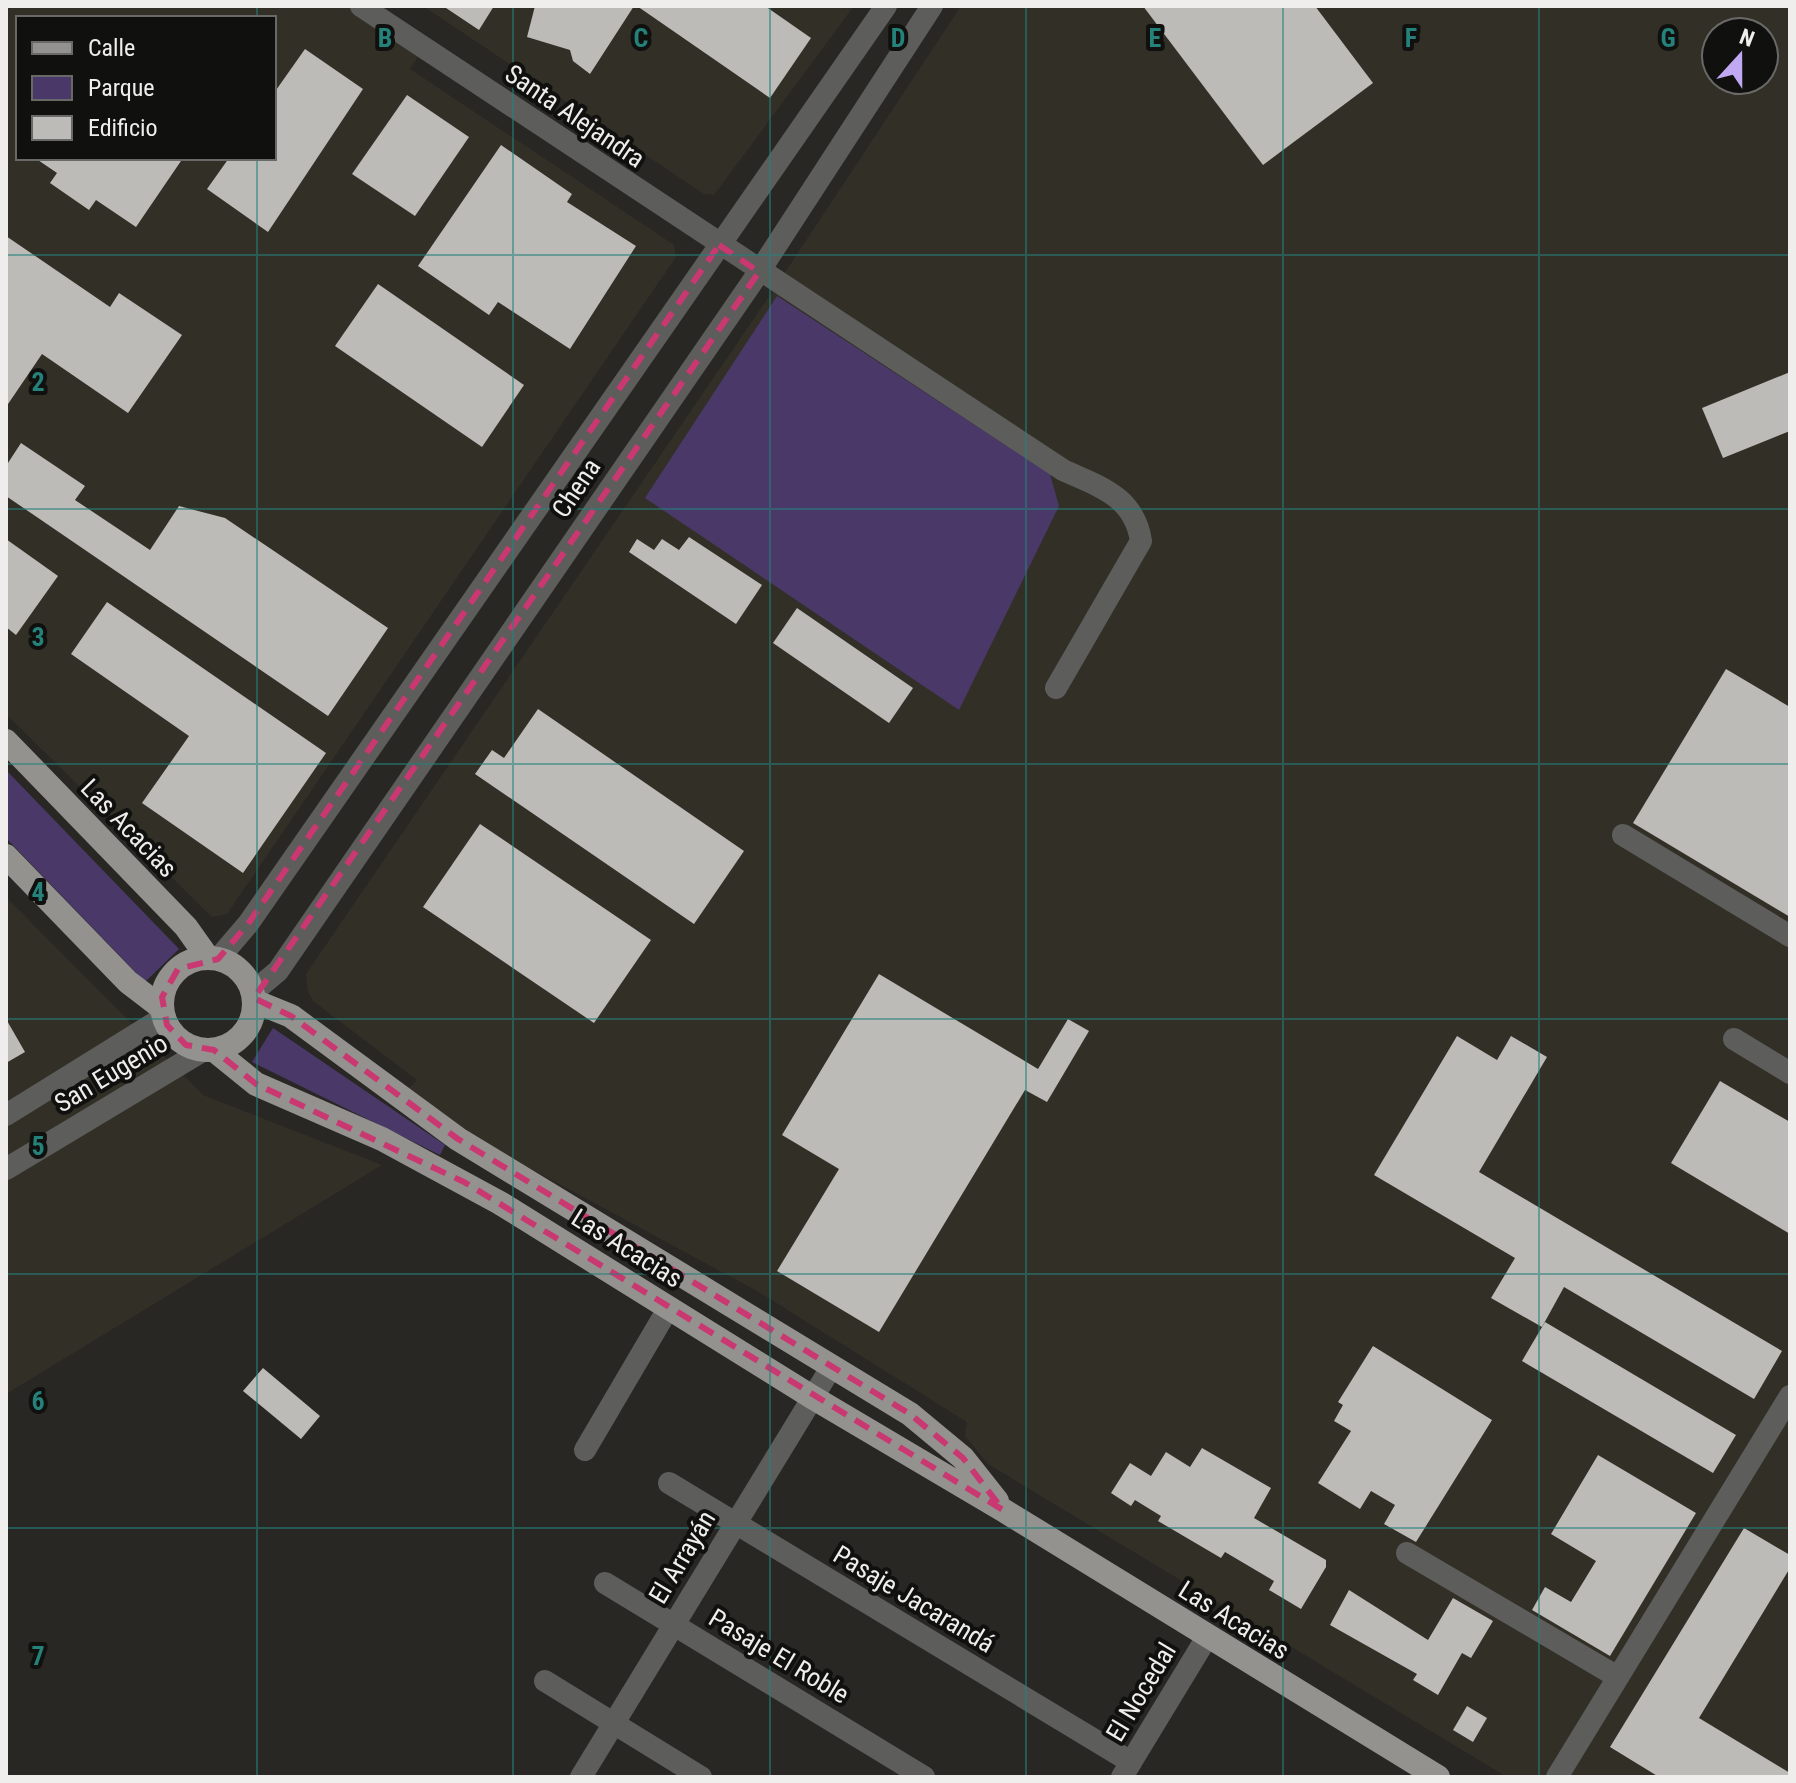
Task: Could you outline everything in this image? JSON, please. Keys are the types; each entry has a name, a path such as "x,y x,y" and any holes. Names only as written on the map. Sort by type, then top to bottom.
{"main road":[{"name":"Las Acacias","path":"6,741 213,958"},
{"path":"6,856 128,982 163,1012 179,1040 209,1050 230,1045 244,1034 252,1018 254,997 236,967 213,958 187,963 171,977 163,1012"},
{"name":"Las Acacias","path":"254,997 291,1016 458,1139 832,1366 939,1435 977,1473 1003,1510"},
{"name":"Las Acacias","path":"209,1050 256,1084 427,1162 1003,1510 1427,1774"}],"street":[{"name":"Santa Alejandra","path":"361,6 759,272 1063,470 1116,494 1134,515 1141,541 1056,688"},
{"name":"Chena","path":"213,958 248,924 886,6"},
{"name":"Chena","path":"254,997 278,971 759,272 932,6"},
{"path":"1623,835 1790,936"},
{"name":"San Eugenio","path":"6,1115 163,1012"},
{"path":"1734,1039 1790,1073"},
{"name":"San Eugenio","path":"6,1169 209,1050"},
{"path":"585,1450 669,1307"},
{"name":"El Arrayán","path":"581,1777 832,1366"},
{"path":"1557,1777 1790,1396"},
{"name":"Pasaje Jacarandá","path":"669,1483 1126,1769"},
{"path":"1407,1553 1616,1676"},
{"name":"Pasaje El Roble","path":"605,1583 924,1777"},
{"name":"El Nocedal","path":"1126,1769 1207,1637"},
{"path":"545,1681 701,1777"}],"highlighted area":[{"path":"719,245 759,272 254,998 291,1016 458,1139 910,1414 963,1458 1003,1510 464,1182 256,1084 214,1050 186,1045 167,1025 162,997 178,969 218,959 248,924"}],"shaded area":[{"path":"6,6 358,6 423,50 410,69 674,245 676,257 227,914 212,917 6,714"},
{"path":"423,6 854,6 714,195 704,194"},
{"path":"961,6 1790,6 1790,1777 1507,1777 988,1464 965,1436 967,1422 757,1291 478,1140 409,1088 417,1080 313,1001 308,992 306,974 772,292"},
{"path":"6,897 203,1095 382,1165 6,1394"}],"green space":[{"path":"777,296 1050,474 1059,506 959,710 645,498"},
{"path":"6,770 179,949 145,982 6,838"},
{"path":"273,1028 445,1145 440,1155 252,1062"}],"building":[{"path":"443,6 494,6 479,30"},
{"path":"535,6 634,6 590,74 573,61 570,50 527,37"},
{"path":"637,6 765,6 811,38 770,98"},
{"path":"1143,6 1315,6 1373,83 1263,165"},
{"path":"305,49 363,89 268,232 207,189 228,160 276,160 276,90"},
{"path":"407,95 469,137 415,216 352,174"},
{"path":"501,145 572,194 567,202 636,246 570,349 498,302 489,315 418,266"},
{"path":"38,160 182,160 136,227 96,200 89,210 50,183 57,173"},
{"path":"6,236 110,307 119,293 182,335 128,413 42,354 6,407"},
{"path":"378,284 524,385 482,447 335,346"},
{"path":"1790,372 1790,431 1723,458 1702,408"},
{"path":"21,443 85,486 75,500 150,550 179,506 225,518 388,628 328,716 6,496 6,466"},
{"path":"689,537 762,585 736,624 629,552 637,539 654,550 662,539 679,550"},
{"path":"6,539 58,576 16,635 6,627"},
{"path":"107,602 326,753 243,873 142,803 189,736 71,654"},
{"path":"797,608 913,688 889,723 773,643"},
{"path":"1726,669 1790,707 1790,917 1633,823"},
{"path":"538,709 744,851 694,924 475,774 492,750 504,758"},
{"path":"480,824 651,940 594,1023 423,907"},
{"path":"879,974 1038,1069 1068,1019 1089,1031 1047,1102 1025,1090 879,1332 777,1271 839,1169 782,1135"},
{"path":"6,1019 25,1052 6,1063"},
{"path":"1457,1036 1497,1060 1511,1036 1547,1057 1479,1172 1782,1351 1754,1399 1564,1287 1542,1327 1491,1298 1515,1258 1374,1175"},
{"path":"1720,1081 1790,1122 1790,1234 1671,1163"},
{"path":"1545,1322 1736,1435 1713,1473 1522,1361"},
{"path":"1373,1346 1492,1420 1416,1542 1384,1524 1395,1505 1371,1491 1360,1509 1318,1483 1351,1431 1334,1421 1343,1405 1338,1402"},
{"path":"263,1368 320,1416 301,1439 243,1391"},
{"path":"1202,1448 1271,1488 1254,1518 1326,1560 1326,1567 1301,1609 1269,1590 1274,1581 1225,1552 1221,1558 1158,1521 1161,1516 1135,1500 1131,1506 1111,1493 1130,1463 1151,1476 1166,1452 1190,1467"},
{"path":"1598,1455 1696,1513 1610,1656 1532,1610 1545,1587 1571,1602 1596,1561 1551,1534"},
{"path":"1744,1528 1790,1555 1790,1568 1699,1718 1790,1773 1790,1777 1659,1777 1610,1747"},
{"path":"1349,1590 1428,1640 1453,1598 1493,1621 1471,1658 1462,1653 1438,1695 1413,1680 1417,1674 1330,1625"},
{"path":"1467,1706 1487,1718 1473,1742 1453,1730"}]}
